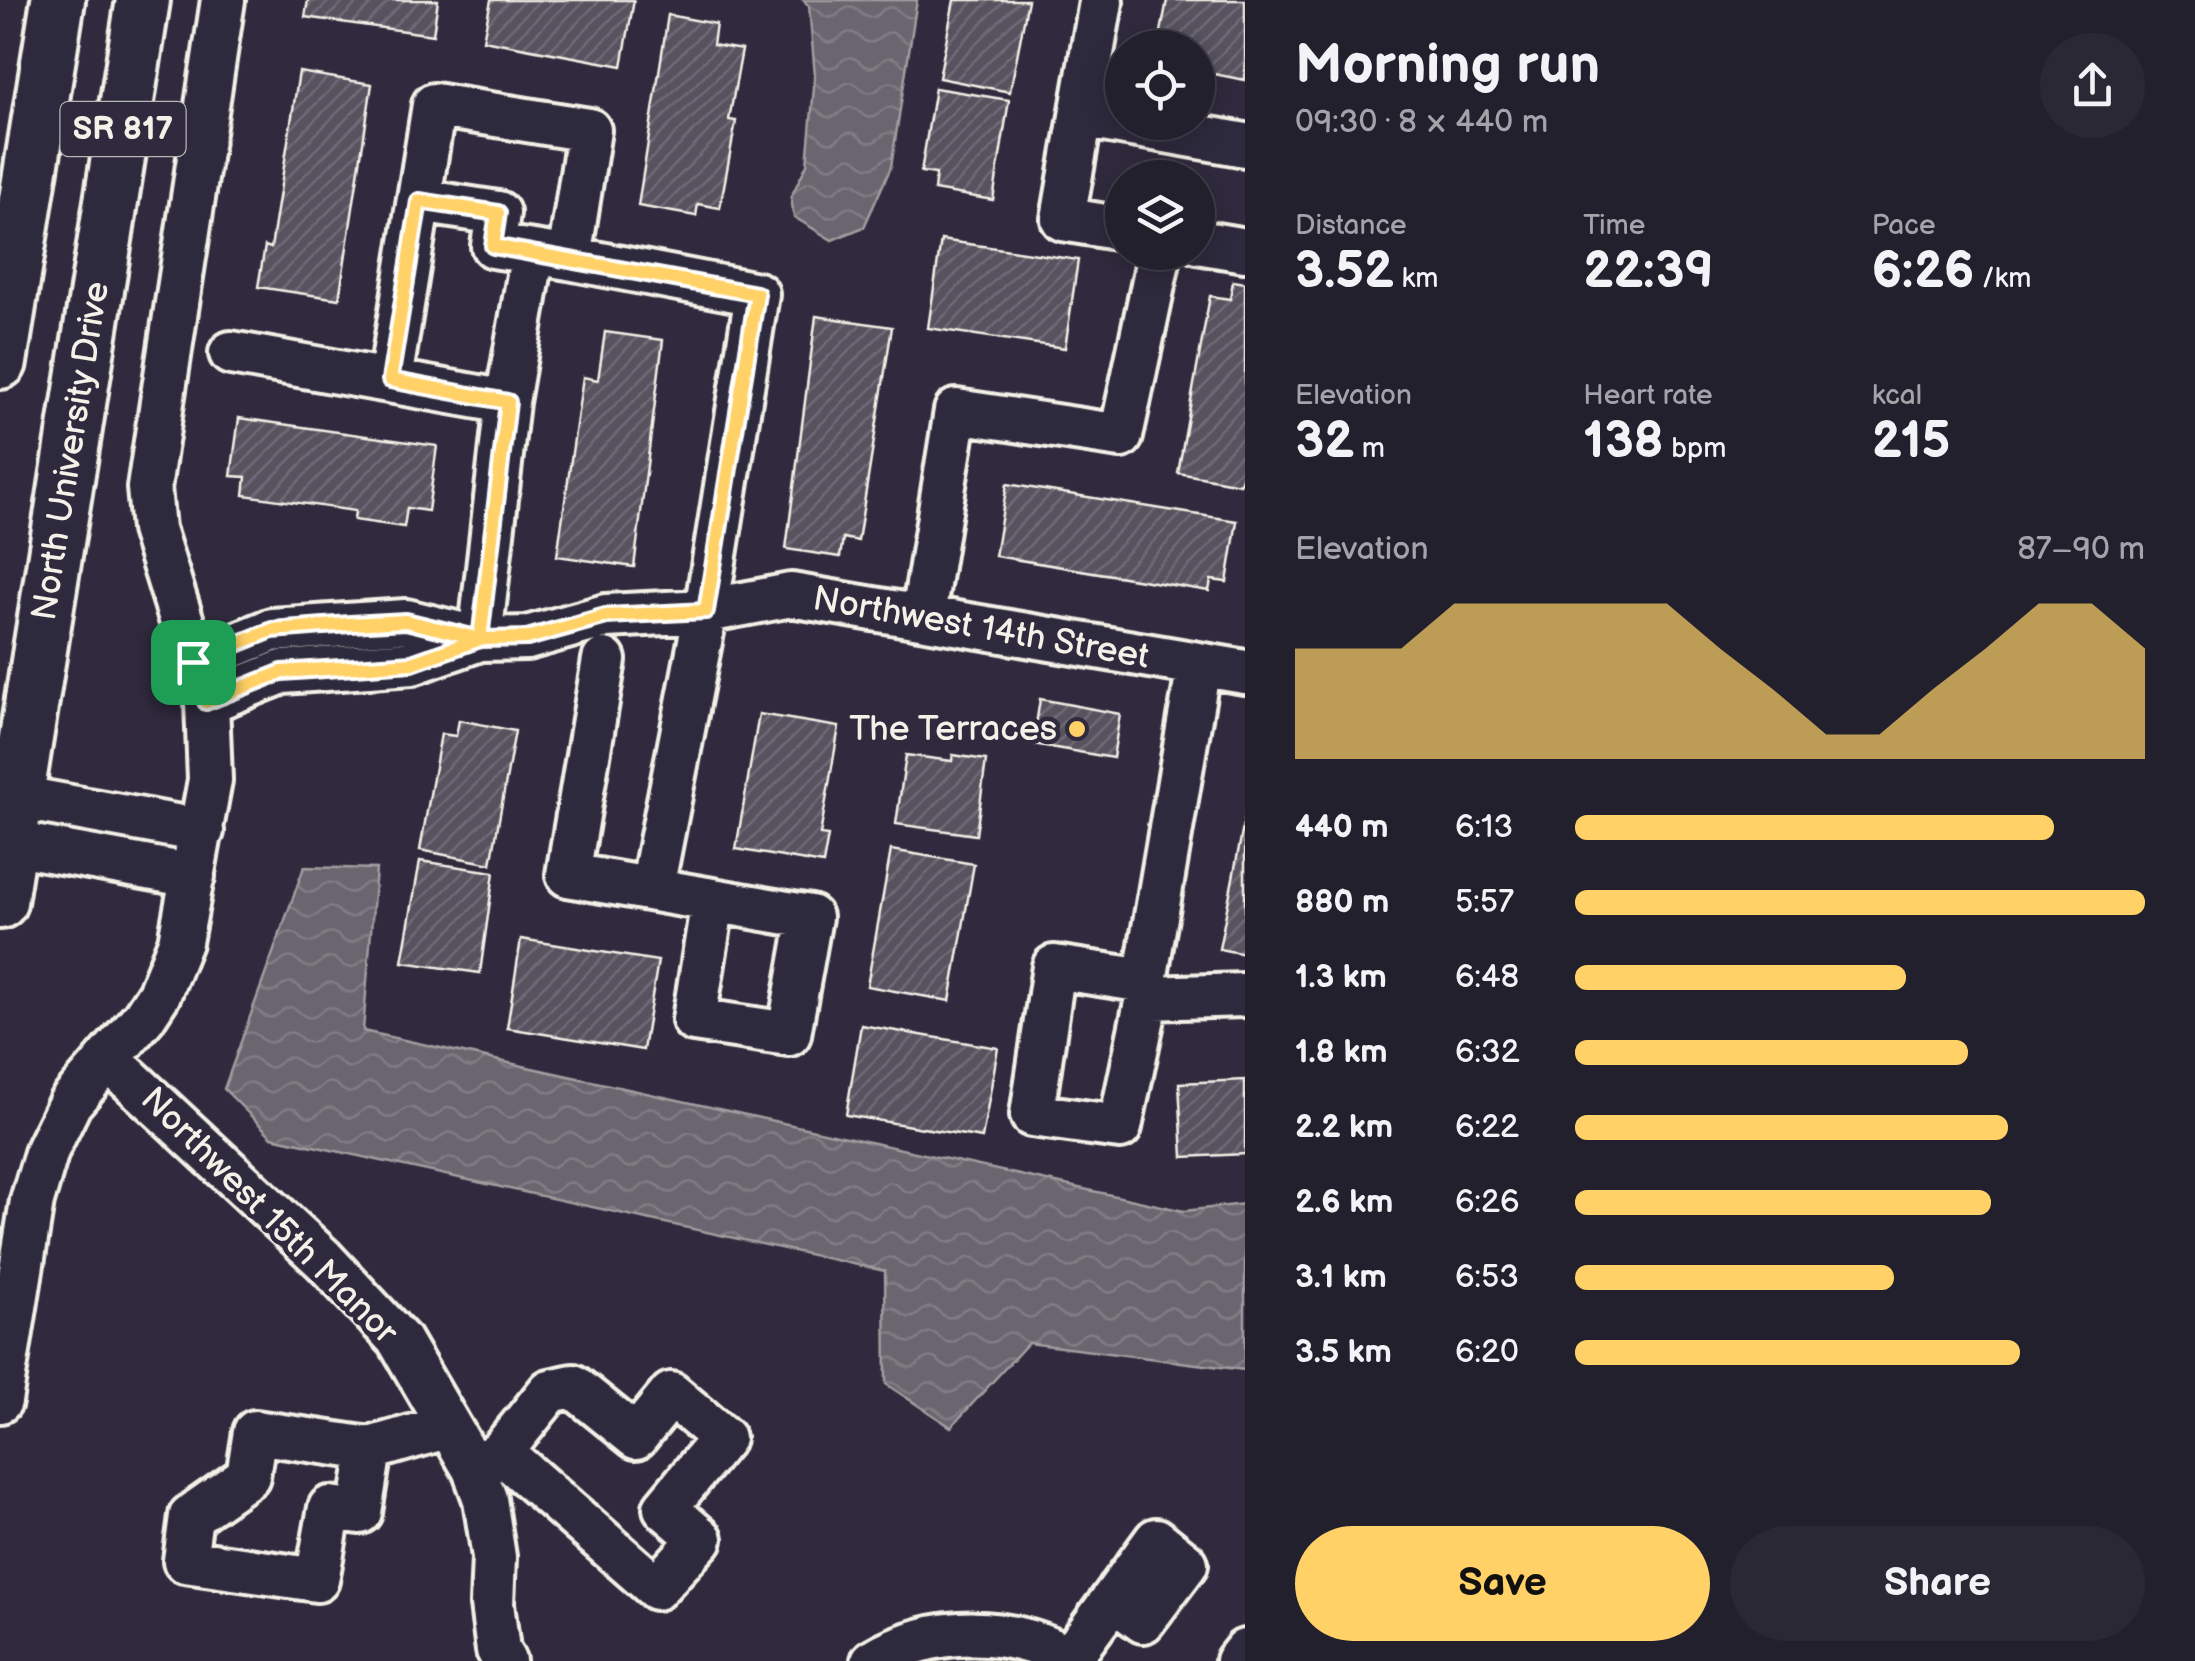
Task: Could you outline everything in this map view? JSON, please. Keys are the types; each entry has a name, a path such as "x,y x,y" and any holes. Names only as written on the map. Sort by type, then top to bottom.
{"main road":[{"name":"SR 817","path":"0,362 58,0"},
{"name":"North University Drive","path":"0,902 6,818 143,0"}],"street":[{"path":"0,1401 32,1201 47,1150 70,1103 144,1018 159,994 180,942 202,831 210,780 206,702 153,529 149,488 223,0"},
{"path":"1101,2 1063,220 1105,226"},
{"path":"390,380 434,105 589,130 508,402 480,639"},
{"path":"1081,116 1245,146"},
{"path":"419,201 498,213 493,246 757,294 706,611 652,888"},
{"path":"1215,245 1245,250"},
{"path":"923,616 956,411 1121,436 1156,270"},
{"path":"231,352 508,402"},
{"name":"Northwest 14th Street","path":"193,662 272,630 406,621 480,639 527,638 606,616 706,611 791,595 1245,672"},
{"name":"Northwest 14th Street","path":"206,702 282,672 412,663 480,639"},
{"path":"604,660 568,874 714,900"},
{"path":"1199,665 1146,989 1245,995"},
{"path":"6,818 202,831"},
{"path":"6,818 193,876"},
{"name":"Northwest 15th Manor","path":"108,1059 323,1260 386,1326 399,1340 448,1426 487,1461 484,1499 494,1557 492,1604 498,1650 504,1661"},
{"path":"572,1386 636,1437 671,1394 723,1438 665,1508 701,1539 656,1588 487,1461 550,1391 572,1386"},
{"path":"370,1449 360,1512 330,1508 317,1580 185,1560 190,1516 248,1476 255,1432 370,1449 448,1426"},
{"path":"873,1661 898,1646 939,1648 966,1632 1004,1636 1062,1658 1112,1599"},
{"path":"1237,1661 1245,1651"}],"water":[{"path":"803,0 917,0 891,167 864,227 832,240 794,217 791,197 807,164 815,76 809,6"},
{"path":"304,867 376,869 363,1031 1184,1211 1245,1204 1245,1370 1028,1343 951,1427 886,1384 885,1271 272,1137 224,1089"}],"building":[{"path":"308,0 438,0 433,35 305,17"},
{"path":"491,0 634,0 622,66 483,40"},
{"path":"954,0 1028,0 1010,92 939,78"},
{"path":"1167,0 1245,0 1245,80 1215,74 1215,30 1161,30"},
{"path":"668,15 716,24 713,45 742,50 729,120 736,121 720,208 698,204 696,216 638,206"},
{"path":"299,72 372,84 339,299 258,287 265,246 271,248"},
{"path":"935,88 1009,100 993,200 934,190 936,174 921,172"},
{"path":"941,240 1078,260 1065,348 928,328"},
{"path":"1233,281 1245,283 1245,468 1240,484 1178,473 1210,296 1230,299"},
{"path":"816,316 892,327 858,541 843,538 840,557 786,549"},
{"path":"605,332 663,340 634,567 557,556 583,377 598,380"},
{"path":"239,418 437,446 428,511 407,508 404,527 354,520 355,511 244,495 246,477 231,476"},
{"path":"1007,484 1237,521 1227,582 1211,580 1209,591 995,556"},
{"name":"The Terraces","path":"1040,699 1120,714 1113,758 1033,744"},
{"path":"759,714 839,727 820,835 828,836 823,864 736,849"},
{"path":"459,720 515,731 491,864 420,850 441,734 456,736"},
{"path":"906,755 952,761 953,755 986,760 976,835 896,824"},
{"path":"1245,817 1245,954 1219,949"},
{"path":"891,850 974,864 950,1001 867,986"},
{"path":"420,861 494,872 480,973 402,962"},
{"path":"521,939 658,961 643,1050 507,1028"},
{"path":"861,1025 998,1048 982,1138 846,1115"},
{"path":"1245,1080 1245,1154 1183,1157 1179,1083"}],"place":[{"name":"The Terraces","path":"1077,729"}],"route":[{"path":"193,662 206,702 282,672 412,663 480,639 527,638 606,616 706,611 757,294 493,246 498,213 419,201 390,380 508,402 480,639 406,621 272,630 193,662"}]}
